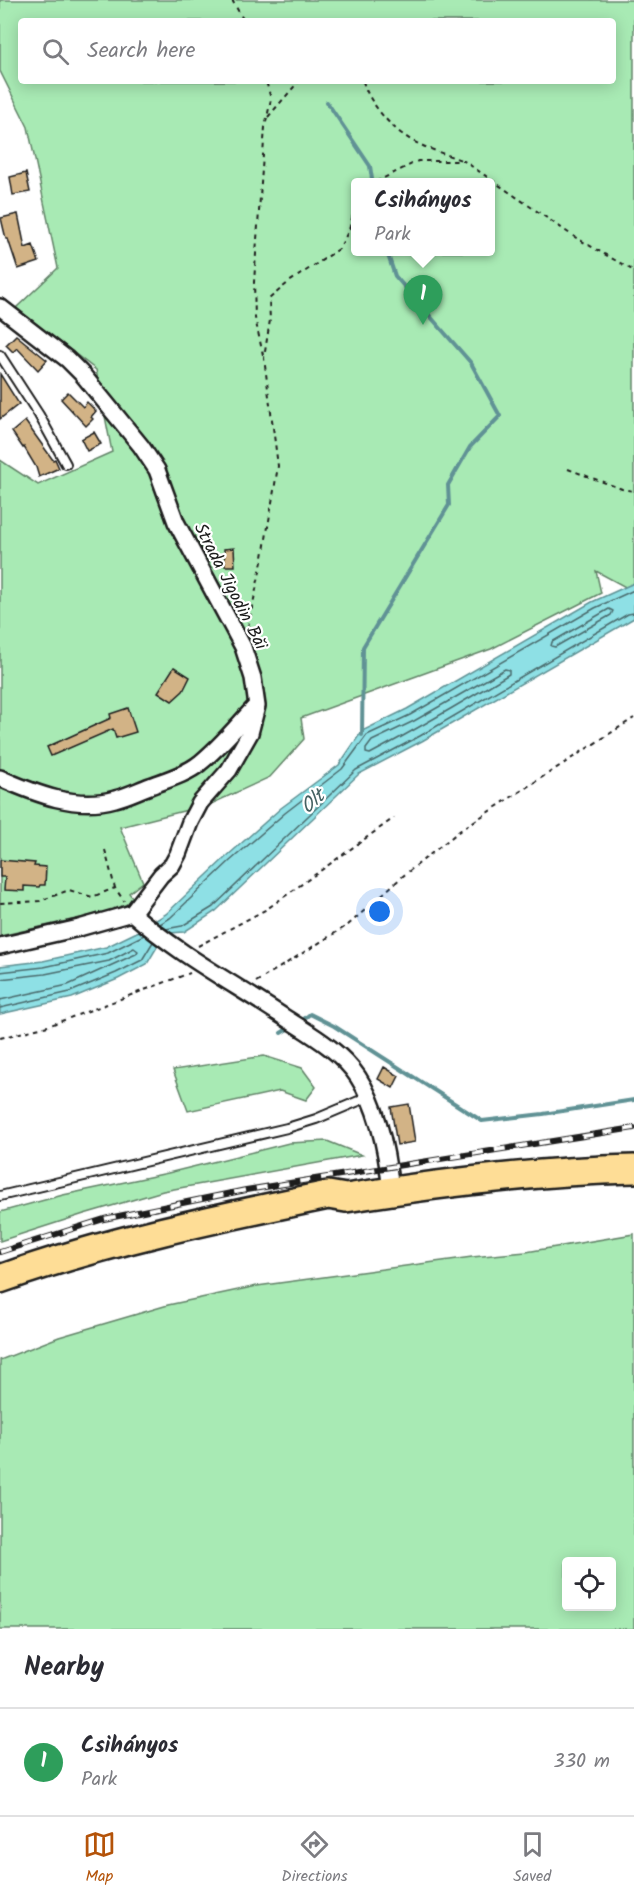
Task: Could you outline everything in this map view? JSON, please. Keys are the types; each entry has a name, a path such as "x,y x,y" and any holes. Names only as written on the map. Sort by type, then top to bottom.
{"highway":[{"path":"0,1279 108,1245 327,1196 346,1198 527,1175 634,1169"},
{"path":"0,1290 110,1255 215,1230 328,1207 346,1198"}],"street":[{"name":"Strada Jigodin Băi","path":"0,307 67,359 83,375 141,446 157,470 176,522 243,647 253,678 256,706 250,733 229,770 200,803 178,854 172,865 161,875 138,918"},
{"path":"0,778 73,803 117,799 198,765 256,706"},
{"path":"0,946 79,928 138,918 185,953 244,990 341,1057 359,1078 378,1123 389,1167 391,1191"}],"lane":[{"path":"0,355 39,415 66,464"},
{"path":"0,1196 286,1128 316,1119 368,1097"}],"path":[{"path":"232,0 242,18"},
{"path":"243,647 263,557 278,466 264,358 255,318 254,282 267,118 271,99 267,84"},
{"path":"267,118 296,84"},
{"path":"364,84 365,90 380,111 405,136 464,161 489,178"},
{"path":"386,178 418,161 464,161"},
{"path":"495,182 573,236 634,271"},
{"path":"264,358 270,320 269,299 289,282 339,249 351,226"},
{"path":"568,469 622,489 634,491"},
{"path":"244,990 348,925 403,876 462,829 634,718"},
{"path":"185,953 267,909 394,818"},
{"path":"105,850 115,888 138,918"},
{"path":"0,903 40,901 69,890 92,897 115,888"},
{"path":"0,1038 48,1026 206,967"}],"green space":[{"path":"0,0 634,0 634,587 629,589 596,571 601,593 491,649 301,718 304,739 270,777 211,804 120,827 143,882 129,893 135,901 107,912 0,936 0,460 38,485 112,452 96,370 16,308 58,268 28,127 0,71"},
{"path":"264,1056 302,1068 316,1087 306,1100 280,1091 188,1111 173,1070"},
{"path":"327,1141 362,1155 163,1191 0,1241 0,1212 63,1195 168,1173 289,1143"},
{"path":"634,1234 634,1629 0,1629 0,1360 59,1337 168,1305 257,1286 472,1257 526,1252"}],"water":[{"name":"Olt","path":"634,583 634,618 422,741 359,774 216,911 184,932 170,933 157,947 147,964 72,998 0,1014 0,966 43,961 106,947 139,931 166,914 281,808 339,765 362,731 407,709 592,602"}],"building":[{"path":"26,173 30,192 13,195 10,177"},
{"path":"18,214 25,248 33,245 39,262 18,269 8,239 6,239 1,218"},
{"path":"16,335 47,360 38,370 17,348 13,352 6,345"},
{"path":"0,374 19,404 0,419"},
{"path":"68,392 83,407 87,402 96,411 91,417 93,419 86,426 61,399"},
{"path":"25,421 53,460 55,459 59,468 39,477 24,447 12,432"},
{"path":"94,432 101,444 87,451 81,439"},
{"path":"234,548 235,566 225,566 224,549"},
{"path":"174,667 190,677 183,691 172,701 158,692"},
{"path":"128,708 136,732 116,738 113,729 51,756 47,747 111,718 110,714"},
{"path":"0,860 35,863 34,866 46,867 45,885 24,886 24,891 4,890 5,877 0,877"},
{"path":"384,1067 399,1076 393,1088 378,1079"},
{"path":"409,1104 415,1142 397,1145 391,1107"}],"waterway":[{"path":"327,102 370,166 372,178"},
{"path":"362,735 363,647 449,505 448,485 470,447 500,416 471,363 395,276 388,256"},
{"path":"305,1018 310,1014 334,1026 482,1121 634,1100"},
{"path":"281,1033 289,1028"}],"railway":[{"path":"0,1252 104,1219 246,1190 634,1128"}],"place":[{"name":"Csihányos","path":"423,325"}]}
